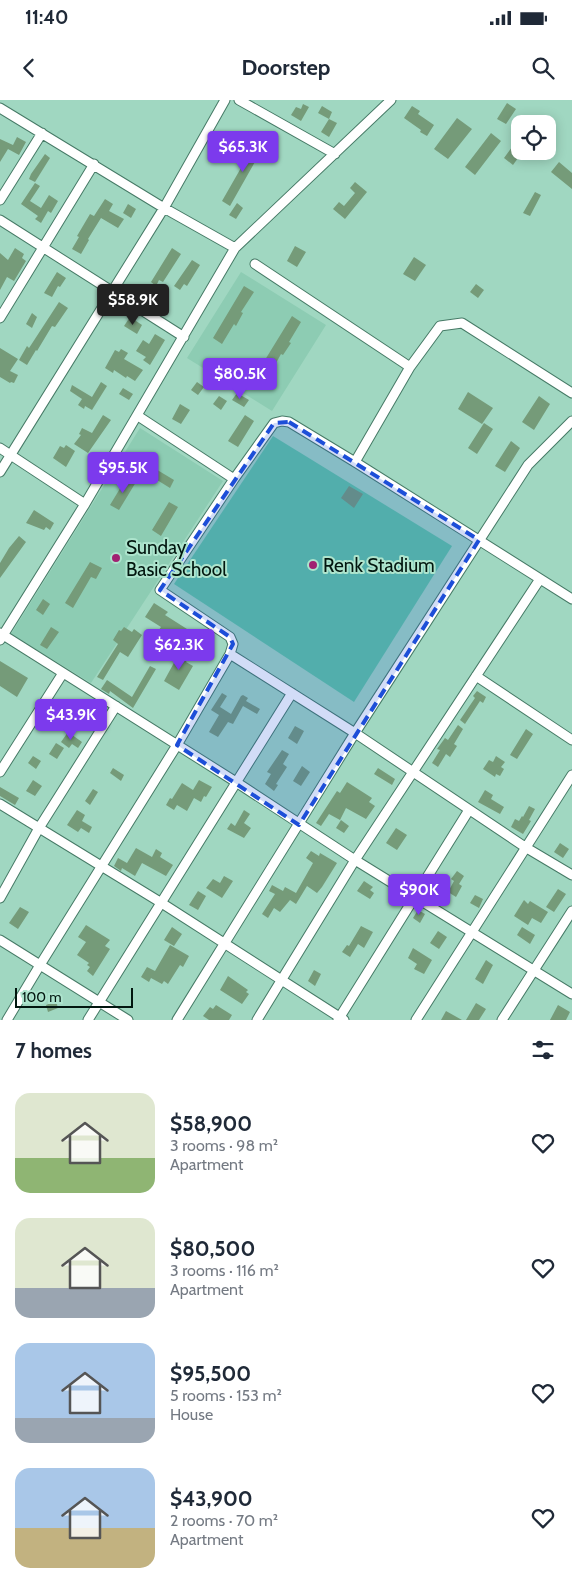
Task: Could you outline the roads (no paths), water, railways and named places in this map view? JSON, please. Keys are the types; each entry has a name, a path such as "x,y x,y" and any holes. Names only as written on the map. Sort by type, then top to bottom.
{"street":[{"path":"0,104 2,100"},
{"path":"0,472 164,208 225,100"},
{"path":"239,100 335,154"},
{"path":"391,100 235,248 85,504 1,636 116,706 355,860 572,994"},
{"path":"0,108 164,208 235,248"},
{"path":"0,200 42,133"},
{"path":"0,318 94,164"},
{"path":"0,220 184,337"},
{"path":"255,264 410,367"},
{"path":"355,462 410,367 440,326 462,323 572,392"},
{"path":"138,416 234,479"},
{"path":"177,1020 355,733 528,465 572,421"},
{"path":"7,1020 230,654 233,644 230,637 160,590 274,423 289,422 572,599"},
{"path":"0,448 85,504"},
{"path":"257,1020 355,860 540,579"},
{"path":"230,654 355,733 525,847 572,875"},
{"path":"0,772 63,673"},
{"path":"476,676 572,740"},
{"path":"88,1020 292,693"},
{"path":"0,898 39,828 116,706"},
{"path":"416,1020 572,775"},
{"path":"0,804 282,979 340,1019 469,810"},
{"path":"502,1020 572,911"},
{"path":"0,940 128,1020"}],"place":[{"name":"Sunday Basic School","path":"116,558"},
{"name":"Renk Stadium","path":"313,565"}]}
